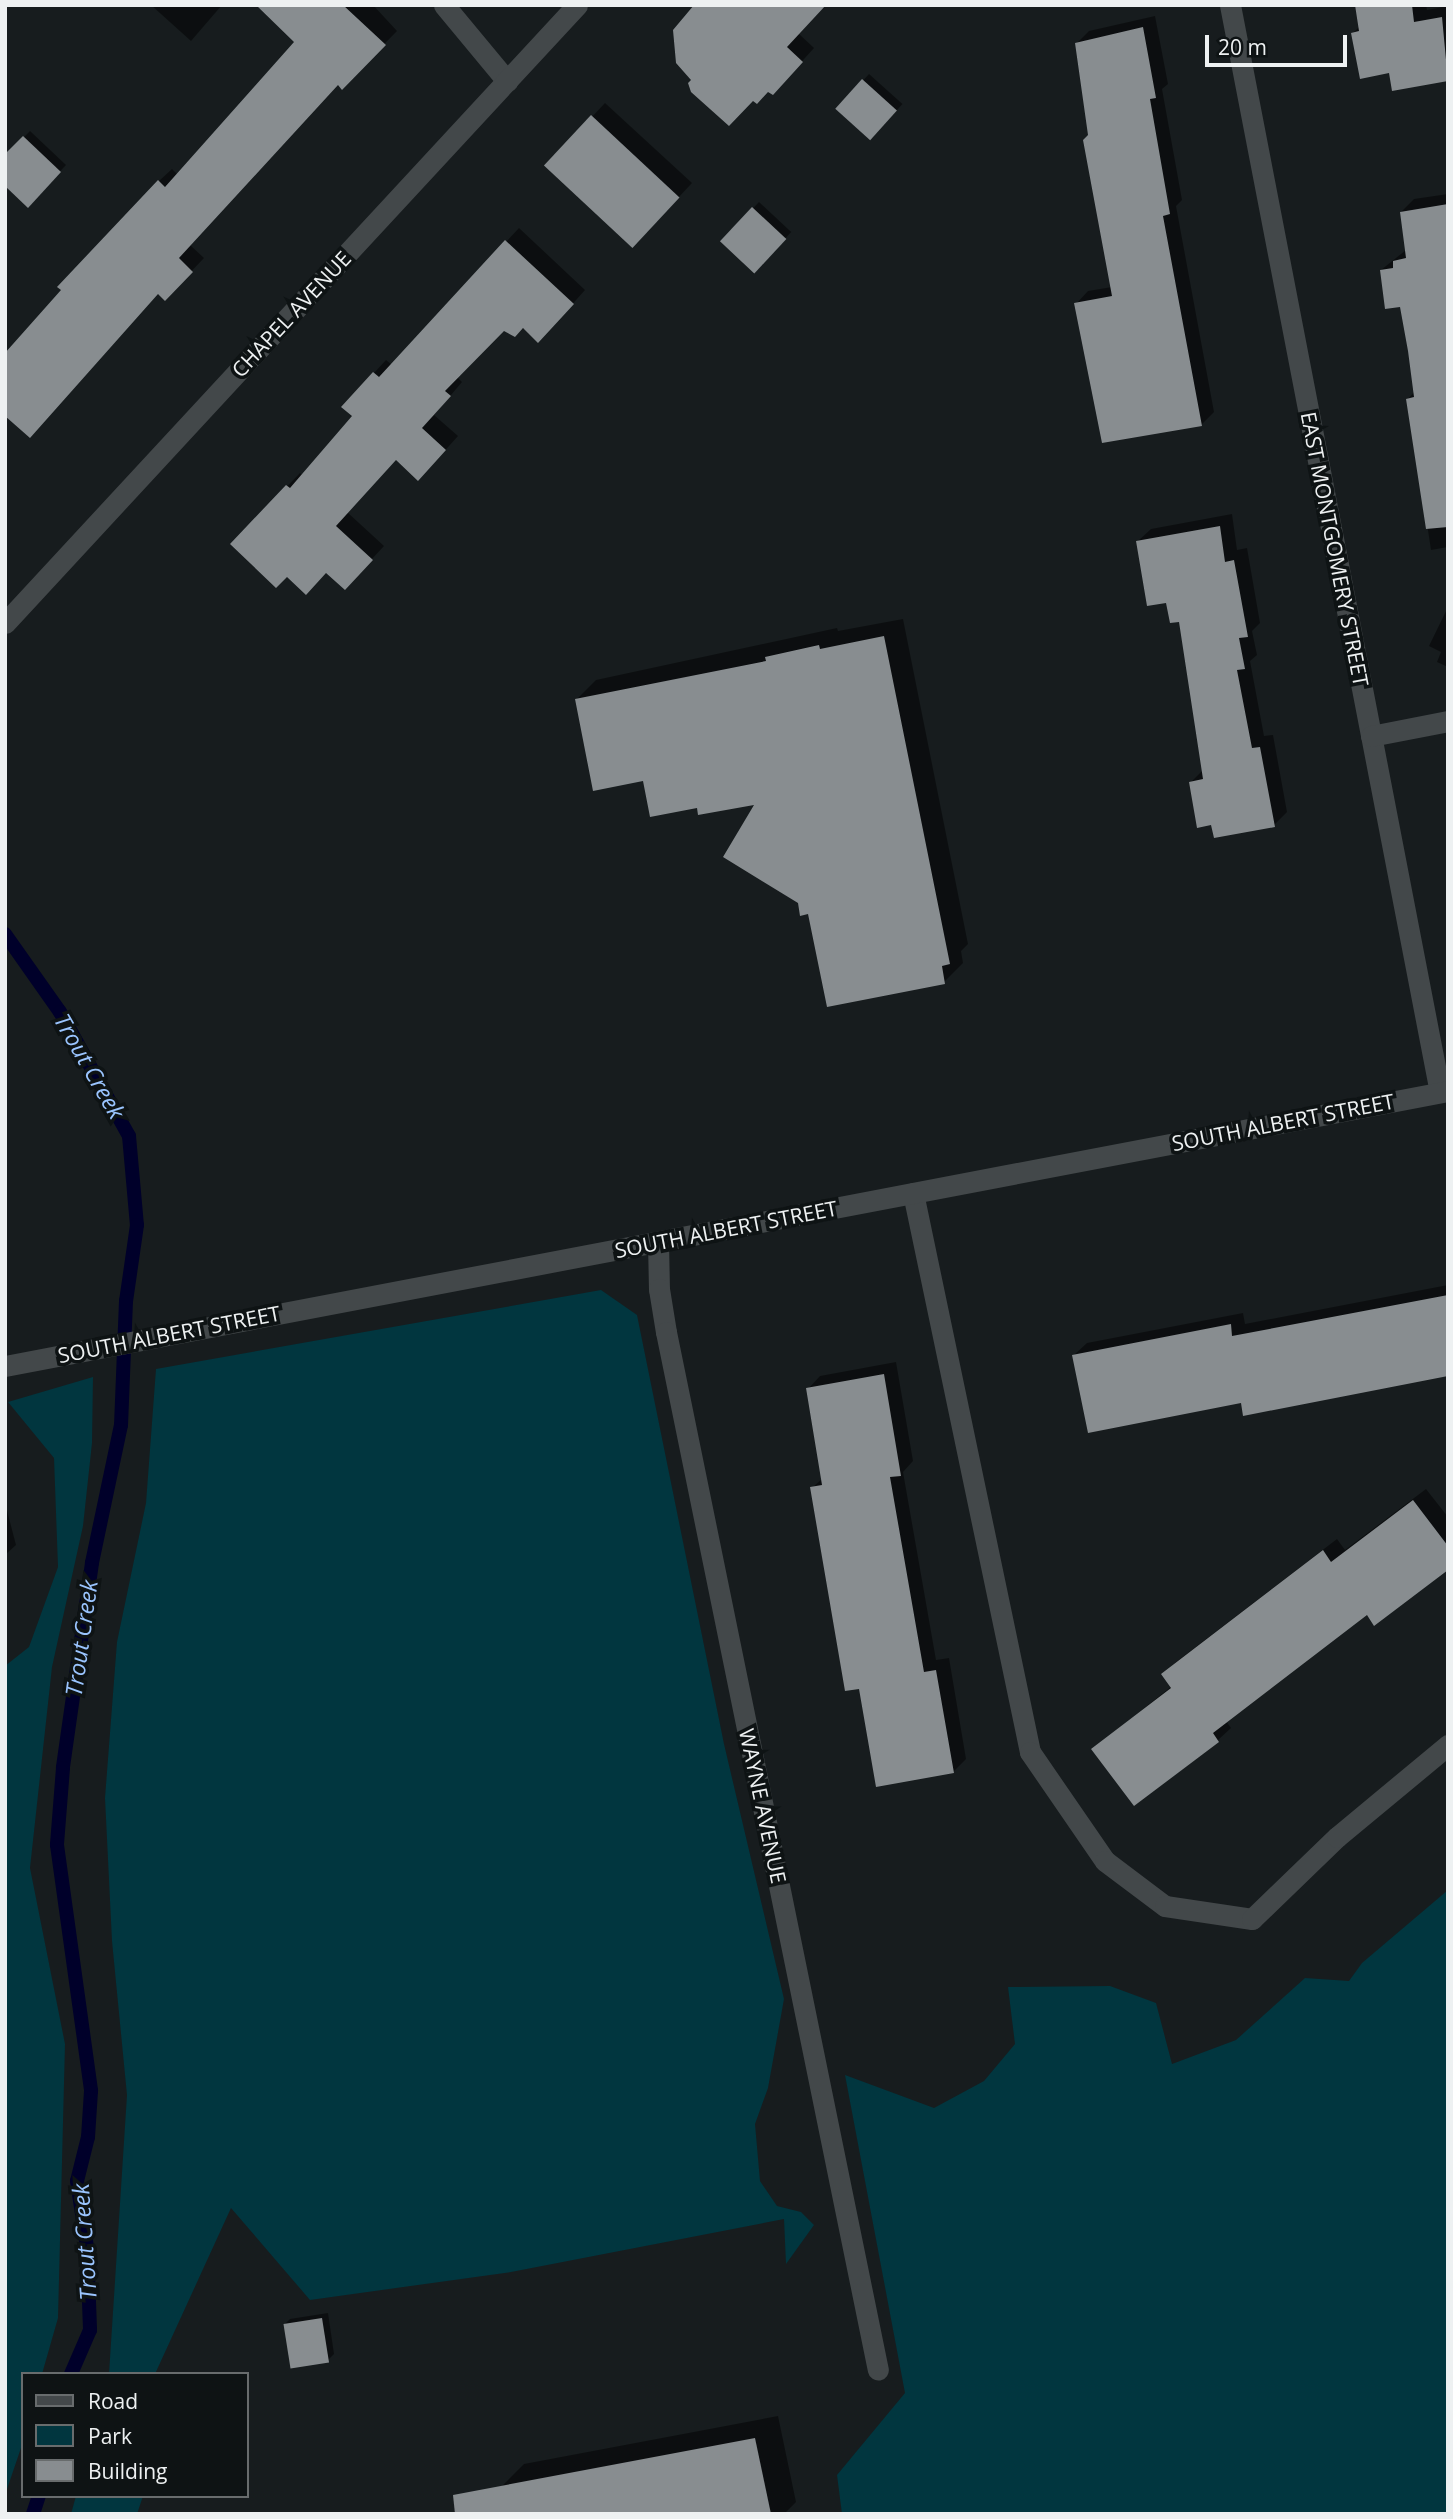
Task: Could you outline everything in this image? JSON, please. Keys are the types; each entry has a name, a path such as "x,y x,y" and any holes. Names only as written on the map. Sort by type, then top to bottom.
{"street":[{"path":"444,5 507,81"},
{"name":"CHAPEL AVENUE","path":"5,624 577,5"},
{"name":"EAST MONTGOMERY STREET","path":"1230,5 1371,736 1444,1091"},
{"path":"1371,736 1448,721"},
{"name":"SOUTH ALBERT STREET","path":"5,1366 1444,1091"},
{"path":"913,1193 1030,1752 1105,1861 1165,1906 1252,1919 1338,1837 1448,1745"},
{"name":"WAYNE AVENUE","path":"658,1242 666,1332 878,2370"}],"green space":[{"path":"601,1290 637,1315 724,1744 784,1999 768,2088 755,2124 760,2181 777,2206 801,2212 814,2225 786,2264 784,2219 511,2272 310,2300 231,2208 156,2372 109,2372 127,2095 112,1941 105,1798 117,1642 146,1503 156,1369"},
{"path":"93,1377 92,1443 83,1526 52,1667 30,1868 65,2044 58,2318 43,2372 21,2372 21,2448 5,2495 5,1666 29,1647 58,1567 54,1458 8,1402"},
{"path":"1448,1890 1448,2514 842,2514 837,2475 905,2393 845,2075 934,2108 984,2081 1015,2044 1008,1987 1110,1986 1156,2003 1172,2064 1236,2040 1305,1978 1349,1981 1362,1963"},
{"path":"75,2498 142,2498 137,2514 71,2514"}],"building":[{"path":"256,5 343,5 386,45 342,90 338,85 179,258 193,272 165,301 158,294 30,438 5,416 5,353 61,290 57,287 158,180 165,187 294,42"},
{"path":"694,5 826,5 787,47 803,62 773,95 768,92 757,104 753,101 729,126 691,92 688,83 691,80 676,63 673,30"},
{"path":"1355,5 1412,5 1414,22 1442,17 1448,81 1392,91 1389,73 1360,79 1351,33 1359,31"},
{"path":"1143,27 1156,98 1150,99 1170,214 1163,216 1202,426 1102,443 1074,303 1112,296 1083,140 1088,135 1075,43"},
{"path":"862,79 897,110 870,140 835,109"},
{"path":"591,115 679,198 632,248 544,165"},
{"path":"23,136 61,172 28,208 5,186 5,154"},
{"path":"1448,204 1448,527 1426,529 1406,399 1414,397 1408,351 1400,307 1385,309 1380,270 1393,268 1393,261 1406,258 1400,212"},
{"path":"752,207 786,239 754,273 720,241"},
{"path":"505,240 574,304 538,343 523,328 515,337 504,331 445,391 451,396 422,428 446,450 418,481 396,460 336,526 373,560 345,590 326,573 306,595 287,577 276,588 230,544 286,485 290,488 352,416 341,407 373,372 379,377"},
{"path":"1220,526 1225,562 1234,560 1248,637 1239,638 1245,669 1237,670 1252,748 1260,747 1275,827 1214,838 1211,825 1197,828 1189,782 1203,779 1179,622 1170,623 1166,603 1147,606 1136,541"},
{"path":"884,636 950,964 942,966 945,984 827,1007 808,914 800,916 798,903 723,857 754,805 698,815 697,808 650,817 643,781 593,791 575,699 766,661 765,657 819,645 820,649"},
{"path":"1448,1295 1448,1376 1243,1416 1241,1403 1088,1433 1072,1355 1231,1324 1232,1336"},
{"path":"884,1374 901,1476 890,1477 924,1672 936,1670 954,1773 876,1787 859,1689 845,1691 810,1487 822,1485 806,1388"},
{"path":"1413,1500 1448,1546 1448,1570 1374,1626 1367,1615 1213,1733 1219,1742 1134,1806 1091,1749 1171,1688 1161,1674 1323,1550 1331,1562"},
{"path":"322,2318 329,2362 291,2369 283,2324"},
{"path":"755,2438 771,2514 455,2514 453,2495"}],"waterway":[{"name":"Trout Creek","path":"5,934 60,1012 129,1136 137,1225 126,1301 121,1425 92,1563 63,1768 57,1845 91,2091 88,2137 77,2181 87,2247 90,2330 72,2372"},
{"name":"Trout Creek","path":"33,2514 38,2498"}]}
